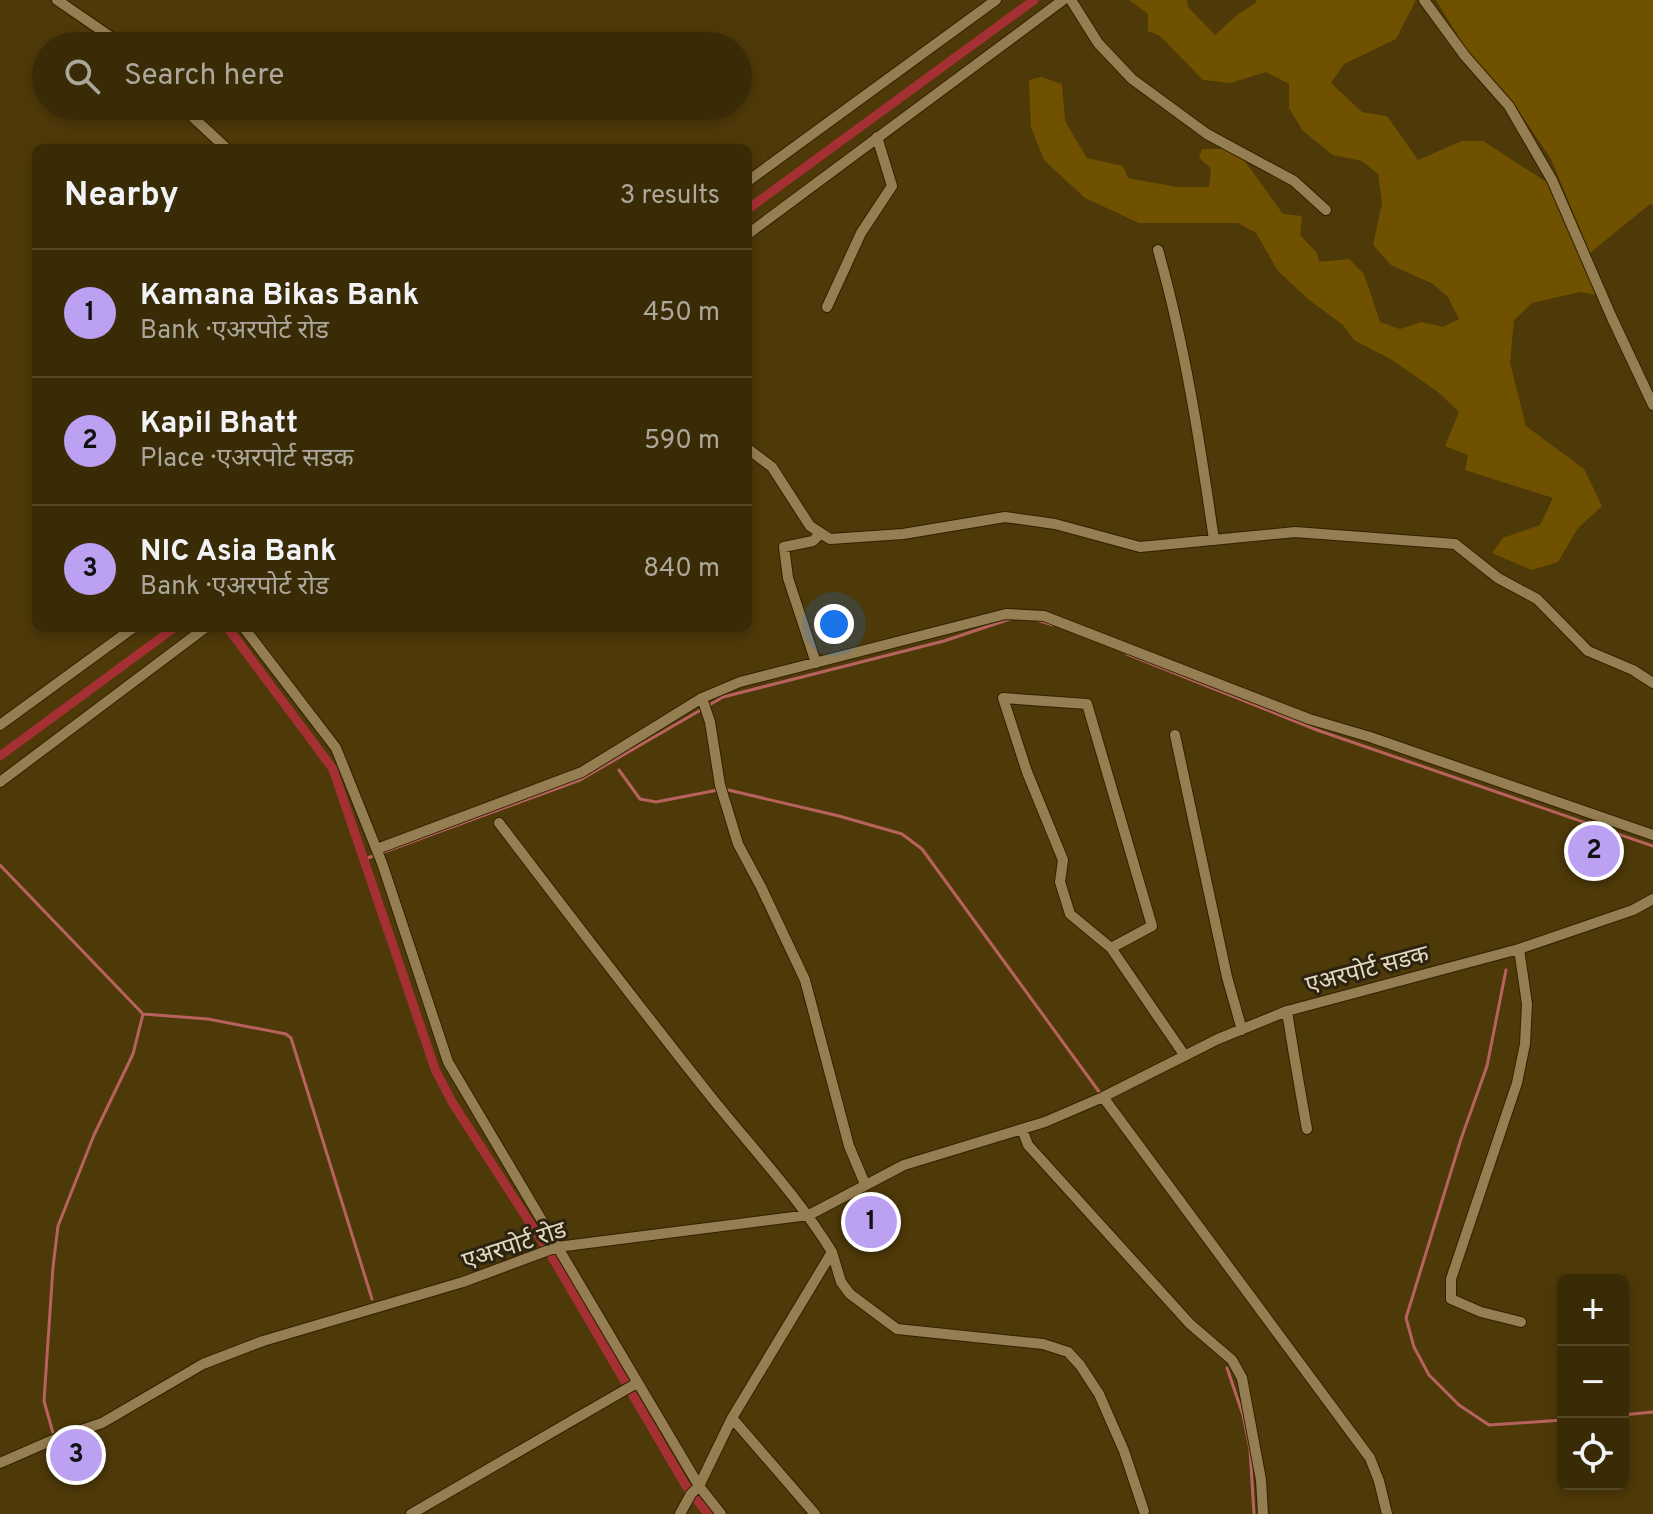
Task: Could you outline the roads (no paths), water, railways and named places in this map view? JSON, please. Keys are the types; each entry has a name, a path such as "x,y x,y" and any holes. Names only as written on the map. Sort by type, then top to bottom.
{"street":[{"path":"57,0 104,32"},
{"path":"752,178 996,0"},
{"path":"752,231 1063,0"},
{"path":"1071,0 1098,43 1132,79 1207,134 1294,181 1326,210"},
{"path":"1424,0 1465,56 1509,106 1552,180 1653,405"},
{"path":"196,120 222,144"},
{"path":"827,307 861,233 892,186 877,137"},
{"path":"1158,250 1171,294 1200,432 1214,540"},
{"path":"752,452 772,467 810,526 830,539 903,534 1005,517 1055,524 1140,547 1295,532 1455,544 1498,578 1537,599 1588,651 1633,670 1653,683"},
{"path":"816,663 788,578 784,547 813,541 821,533"},
{"path":"379,855 582,772 702,698 740,682 1006,614 1044,616 1309,719 1370,737 1653,835"},
{"path":"0,725 128,632"},
{"path":"0,782 200,632"},
{"path":"247,632 336,748 379,855 448,1062 557,1247 632,1386 695,1490 721,1514"},
{"path":"702,698 720,785 738,844 805,980 849,1146 865,1184"},
{"path":"1111,948 1152,926 1087,704 1003,698 1027,772 1063,860 1060,882 1070,914 1111,948 1185,1056"},
{"path":"1175,735 1227,977 1242,1030"},
{"path":"499,823 675,1052 759,1158 809,1215 832,1252 841,1282 850,1294 897,1329 1043,1344 1068,1352 1099,1394 1124,1451 1144,1511"},
{"name":"एअरपोर्ट सडक","path":"1101,1098 1185,1056 1287,1011 1519,949 1633,910 1653,899"},
{"path":"1519,949 1527,1004 1517,1083 1451,1279 1451,1299 1481,1312 1521,1322"},
{"path":"1287,1011 1307,1129"},
{"path":"1101,1098 1370,1458 1387,1514"},
{"name":"एअरपोर्ट रोड","path":"0,1463 102,1423 203,1364 263,1341 463,1282 557,1247 809,1215 904,1165 1022,1129 1101,1098"},
{"path":"1022,1129 1028,1145 1190,1324 1232,1360 1242,1378 1261,1480 1263,1514"},
{"path":"680,1514 732,1418 832,1252"},
{"path":"411,1514 632,1386"},
{"path":"732,1418 815,1514"}],"waterway":[{"path":"752,206 1034,0"},
{"path":"365,859 580,780 723,697 944,641 1010,619"},
{"path":"1037,620 1053,625"},
{"path":"0,756 169,632"},
{"path":"231,632 333,769 435,1069 452,1102 543,1243"},
{"path":"1127,654 1317,730 1653,846"},
{"path":"619,770 640,799 656,802 718,790"},
{"path":"724,789 902,834 922,849 1100,1093"},
{"path":"0,865 143,1014 133,1054 94,1135 58,1226 44,1401 53,1433"},
{"path":"1506,970 1487,1066 1461,1139 1406,1318 1414,1347 1429,1375 1459,1405 1489,1425 1557,1420"},
{"path":"143,1014 208,1019 286,1034 291,1038 372,1299"},
{"path":"552,1257 686,1486 708,1514"},
{"path":"1227,1368 1243,1415 1250,1449 1254,1514"},
{"path":"1629,1414 1653,1412"}],"place":[{"name":"Kapil Bhatt","path":"1594,851"},
{"name":"Kamana Bikas Bank","path":"871,1222"},
{"name":"NIC Asia Bank","path":"76,1455"}]}
